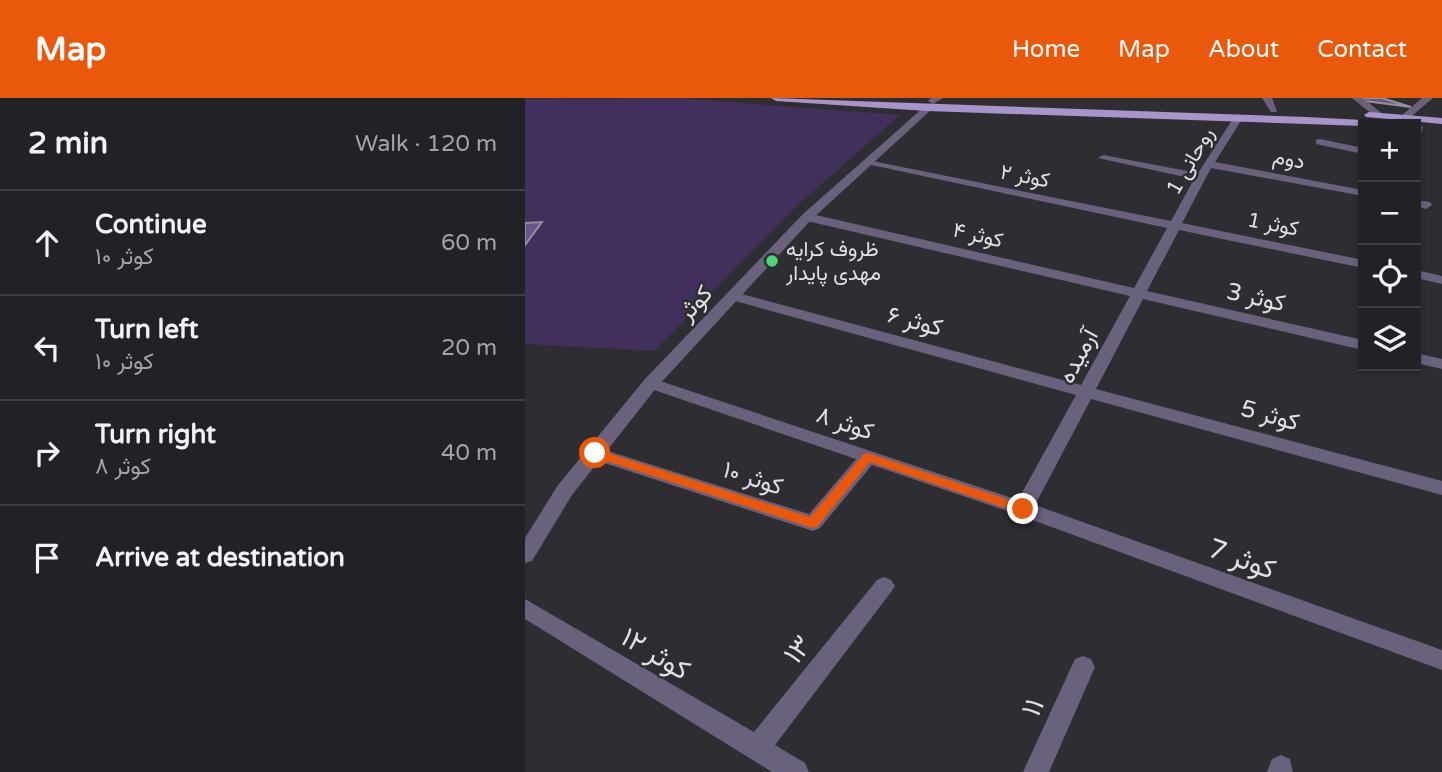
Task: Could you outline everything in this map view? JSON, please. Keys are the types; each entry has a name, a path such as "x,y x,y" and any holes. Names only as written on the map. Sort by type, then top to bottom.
{"main road":[{"path":"776,98 1358,119"},
{"path":"895,98 933,103 1274,110 1370,119"},
{"path":"1392,119 1442,121"},
{"path":"1421,129 1442,129"}],"street":[{"path":"1267,98 1274,110"},
{"path":"1357,98 1380,119"},
{"path":"1404,118 1429,98"},
{"name":"کوثر","path":"525,555 565,490 651,383 807,217 933,103"},
{"name":"روحانی 1","path":"1175,226 1208,164 1239,116"},
{"path":"1320,142 1358,150"},
{"path":"1103,158 1202,177"},
{"name":"کوثر ۲","path":"867,163 1175,226"},
{"name":"دوم","path":"1208,164 1358,192"},
{"name":"کوثر ۴","path":"807,217 1138,293"},
{"name":"کوثر 1","path":"1175,226 1358,263"},
{"name":"آرمیده","path":"1023,509 1175,226"},
{"path":"1421,275 1442,280"},
{"name":"کوثر 3","path":"1138,293 1358,344"},
{"name":"کوثر ۶","path":"733,296 1085,390"},
{"path":"1421,359 1442,364"},
{"name":"کوثر ۸","path":"651,383 1023,509"},
{"name":"کوثر 5","path":"1085,390 1442,488"},
{"name":"کوثر ۱۰","path":"595,453 813,523 868,457"},
{"name":"کوثر 7","path":"1023,509 1442,660"},
{"name":"۱۳","path":"757,748 884,586"},
{"name":"کوثر ۱۲","path":"525,608 796,772"},
{"name":"۱۱","path":"1036,772 1083,667"}],"shaded area":[{"path":"679,98 900,115 800,203 654,351 525,344 525,99"}],"building":[{"path":"1361,98 1382,98 1411,107 1365,101"},
{"path":"542,222 525,245 525,223"}],"place":[{"name":"ظروف کرایه مهدی پایدار","path":"772,261"}],"route":[{"path":"595,453 813,523 868,457 1023,509"}]}
